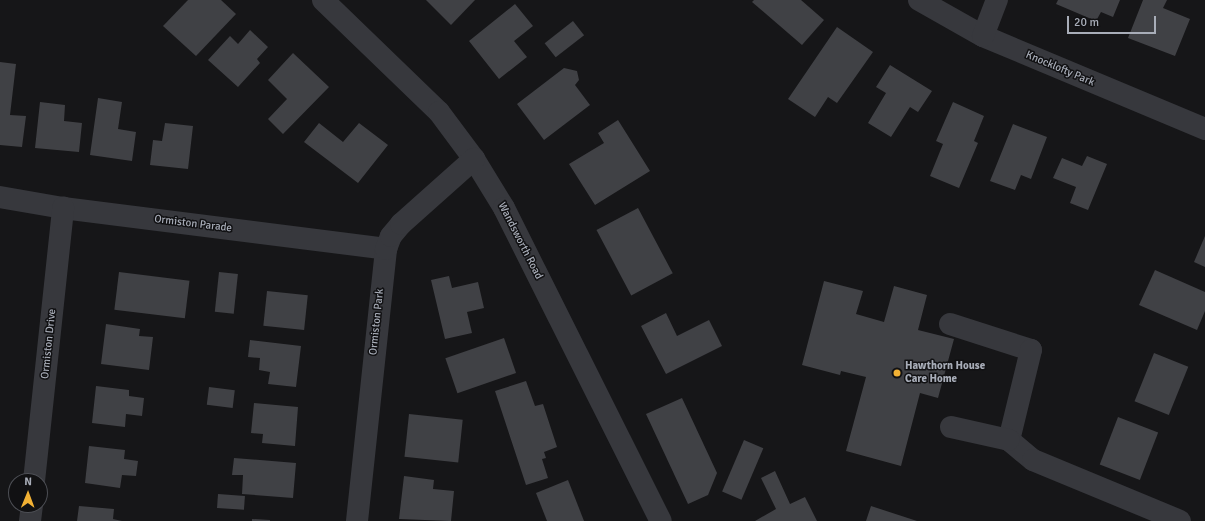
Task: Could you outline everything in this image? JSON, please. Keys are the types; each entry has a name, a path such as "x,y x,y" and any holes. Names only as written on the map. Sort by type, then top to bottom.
{"street":[{"name":"Wandsworth Road","path":"323,0 439,112 474,159 504,208 661,521"},
{"name":"Knocklofty Park","path":"919,0 983,36 1205,129"},
{"path":"983,36 997,0"},
{"name":"Ormiston Park","path":"357,521 386,249 391,236 401,224 474,159"},
{"name":"Ormiston Parade","path":"0,197 64,208 386,249"},
{"name":"Ormiston Drive","path":"35,473 64,208"},
{"path":"950,324 1031,350 1009,440"},
{"path":"951,428 1009,440 1033,460 1180,521"}],"building":[{"path":"188,0 221,0 236,14 196,56 163,26"},
{"path":"426,0 475,0 451,25"},
{"path":"754,0 801,0 824,20 802,45 752,2"},
{"path":"1058,0 1120,0 1113,17 1101,12 1096,21 1056,4"},
{"path":"1143,0 1167,0 1163,8 1190,19 1175,56 1128,38"},
{"path":"515,4 533,26 514,41 527,57 499,79 469,41"},
{"path":"573,21 584,35 556,57 545,43"},
{"path":"837,27 873,52 837,103 828,97 815,117 788,99"},
{"path":"250,30 268,47 257,59 260,63 238,87 208,60 230,36 238,44"},
{"path":"293,53 329,87 283,134 268,119 287,99 268,80"},
{"path":"0,62 16,64 10,115 26,116 22,147 0,145"},
{"path":"890,65 932,91 918,112 910,107 891,137 868,123 886,93 876,87"},
{"path":"564,68 577,71 579,80 575,85 590,105 544,140 517,104"},
{"path":"98,98 122,102 118,129 136,132 132,161 90,155"},
{"path":"40,102 65,105 64,121 82,123 79,152 35,148"},
{"path":"953,102 984,116 974,141 978,143 959,188 930,176 943,144 936,141"},
{"path":"618,120 650,171 595,205 569,164 604,143 598,133"},
{"path":"165,123 193,126 188,169 150,165 153,140 162,141"},
{"path":"319,123 343,142 359,123 388,145 358,183 304,142"},
{"path":"1013,124 1047,137 1031,179 1021,175 1015,190 990,181"},
{"path":"1087,156 1107,164 1088,210 1070,203 1076,187 1053,178 1062,158 1082,166"},
{"path":"638,208 673,273 631,295 597,230"},
{"path":"1205,236 1205,267 1194,262"},
{"path":"1155,270 1205,292 1205,311 1197,330 1139,305"},
{"path":"119,272 189,281 185,318 114,310"},
{"path":"219,272 238,274 234,314 215,312"},
{"path":"449,276 452,288 478,282 484,308 467,312 472,333 445,339 431,280"},
{"name":"Hawthorn House Care Home","path":"824,281 863,291 856,314 884,322 894,286 927,295 918,330 954,339 938,398 920,393 901,466 846,451 866,377 841,371 840,375 802,365"},
{"path":"267,291 308,295 304,330 263,326"},
{"path":"666,313 677,336 709,320 722,346 666,374 641,326"},
{"path":"106,324 140,329 139,336 153,337 149,370 101,364"},
{"path":"504,338 516,373 457,393 445,358"},
{"path":"250,340 301,346 296,387 268,384 270,372 259,370 260,358 248,357"},
{"path":"1154,353 1188,367 1169,415 1135,401"},
{"path":"526,381 535,406 543,404 557,447 544,452 546,458 542,459 548,478 526,485 495,391"},
{"path":"96,386 129,390 129,396 144,398 142,416 126,414 125,427 92,423"},
{"path":"209,387 235,390 233,408 207,405"},
{"path":"682,398 717,473 708,495 688,504 646,414"},
{"path":"254,403 298,407 295,446 262,443 263,434 251,433"},
{"path":"409,414 463,420 458,462 405,457"},
{"path":"1118,417 1158,432 1140,480 1100,465"},
{"path":"744,440 763,448 741,500 722,492"},
{"path":"89,446 125,450 124,459 138,461 136,476 122,475 120,488 85,483"},
{"path":"234,458 296,463 293,498 242,494 243,475 232,475"},
{"path":"775,471 790,504 805,497 817,521 755,521 776,509 761,478"},
{"path":"404,476 434,480 433,489 454,491 451,521 399,519"},
{"path":"568,480 584,521 547,521 536,493"},
{"path":"218,494 245,496 244,510 217,508"},
{"path":"79,506 114,509 113,519 122,521 77,521"},
{"path":"871,506 917,521 866,521"},
{"path":"252,519 270,520 270,521 252,521"}],"place":[{"name":"Hawthorn House Care Home","path":"897,373"}]}
